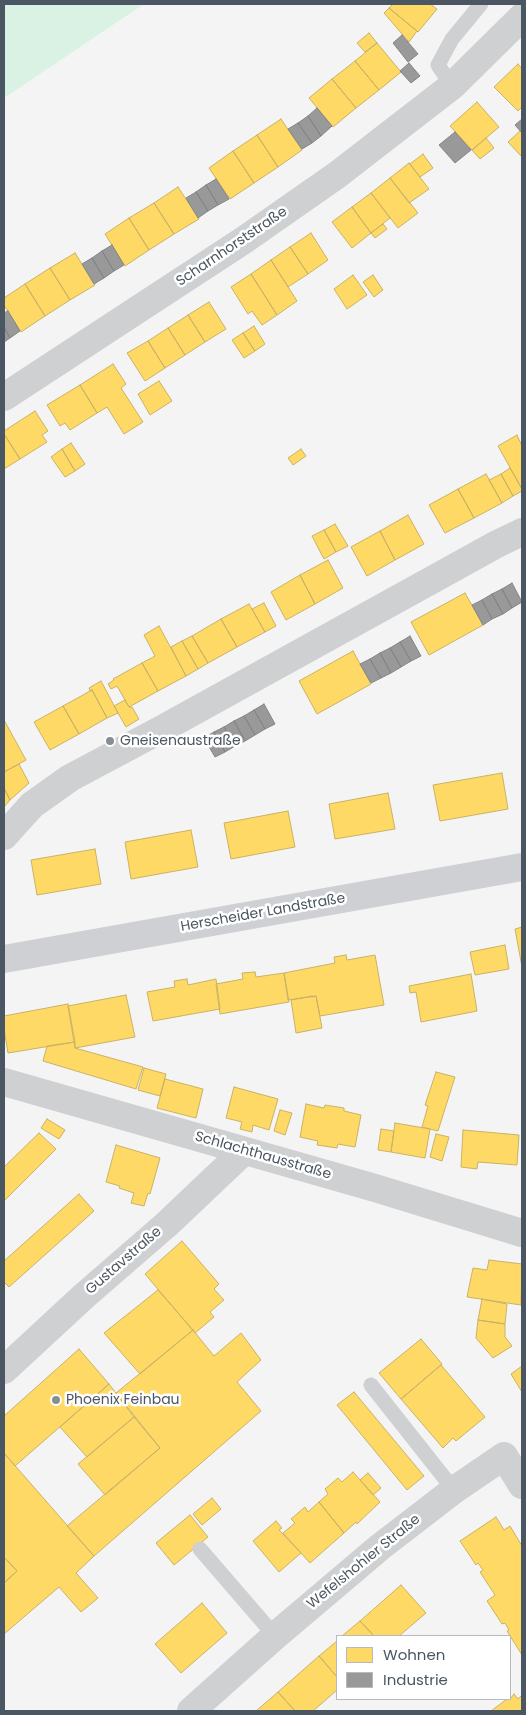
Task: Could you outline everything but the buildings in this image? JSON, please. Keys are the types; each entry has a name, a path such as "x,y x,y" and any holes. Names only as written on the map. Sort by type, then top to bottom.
{"main road":[{"name":"Herscheider Landstraße","path":"4,959 522,867"}],"street":[{"name":"Scharnhorststraße","path":"4,397 244,240 337,175 452,86 522,17"},
{"path":"4,836 32,805 70,778 522,532"},
{"name":"Schlachthausstraße","path":"4,1082 522,1233"},
{"name":"Gustavstraße","path":"4,1370 84,1296 167,1224 244,1151"},
{"name":"Wefelshohler Straße","path":"191,1711 275,1636 380,1547 454,1490 513,1450 522,1485"}],"lane":[{"path":"452,86 438,66 452,39 481,4"},
{"path":"371,1385 454,1490"},
{"path":"200,1549 275,1636"}],"green space":[{"path":"4,4 144,4 4,98"}],"place":[{"name":"Gneisenaustraße","path":"110,741"},
{"name":"Phoenix Feinbau","path":"56,1400"}]}
